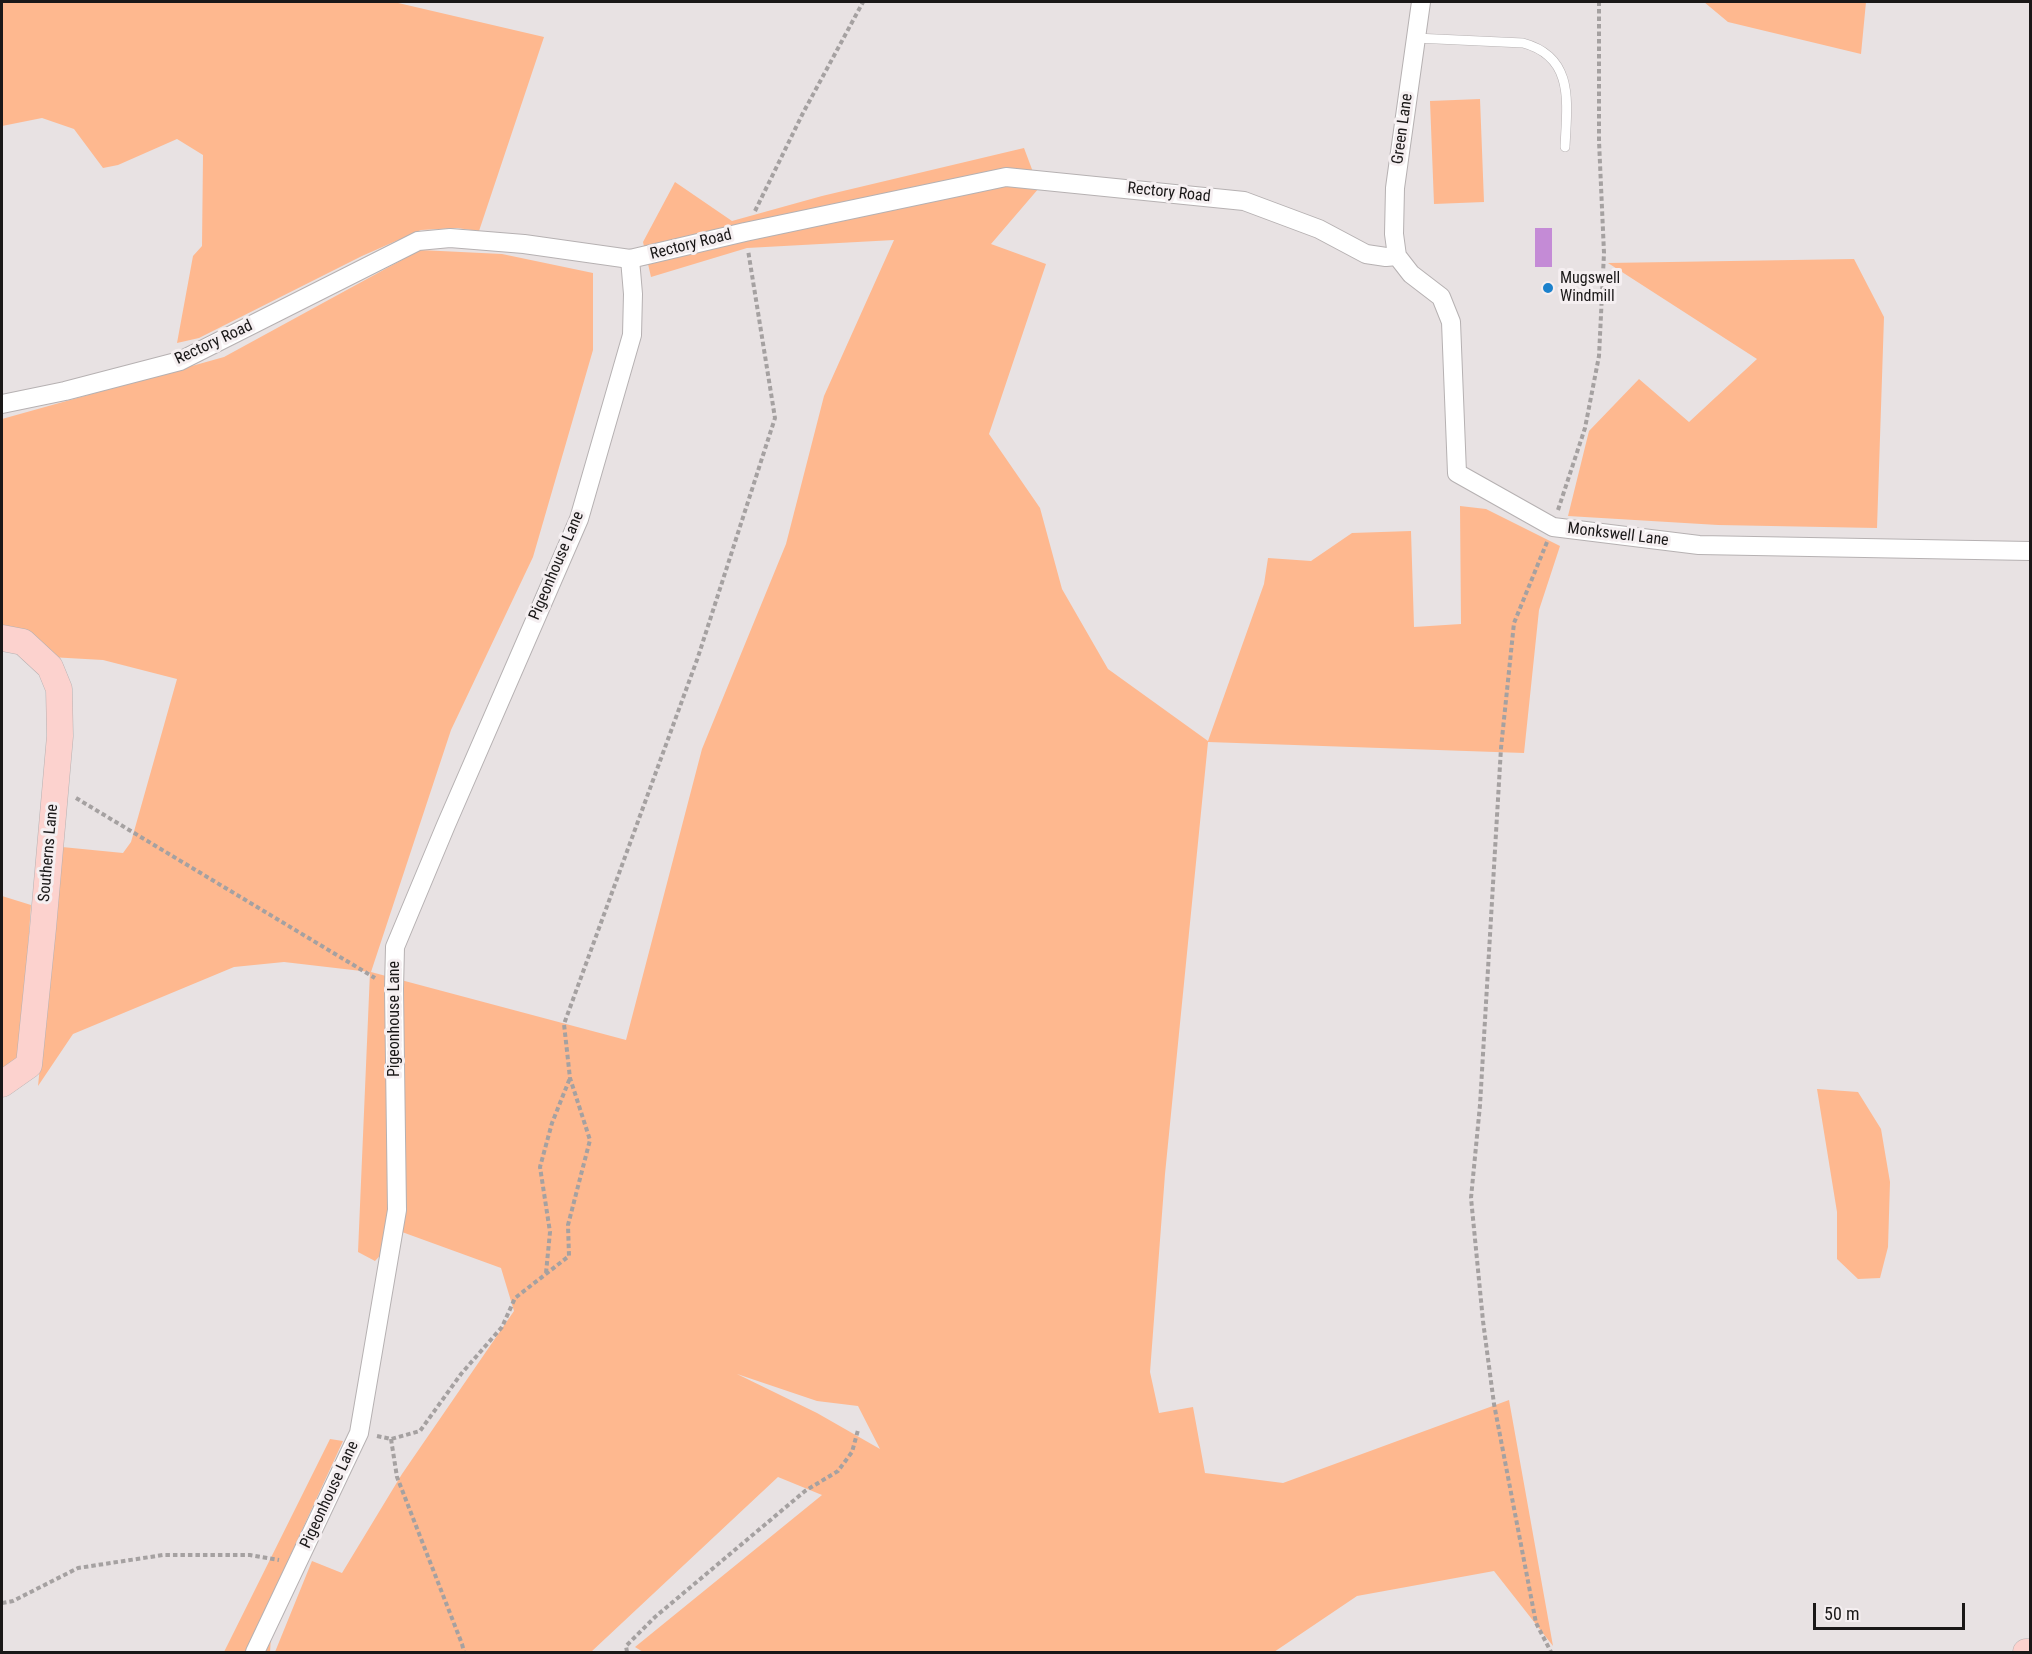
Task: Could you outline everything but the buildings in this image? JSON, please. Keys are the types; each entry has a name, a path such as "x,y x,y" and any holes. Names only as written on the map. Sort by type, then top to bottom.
{"street":[{"name":"Green Lane","path":"1397,256 1394,234 1395,188 1422,2"},
{"name":"Rectory Road","path":"2,404 65,391 180,361 418,241 450,238 503,242 630,260 745,232 1006,177 1244,201 1319,229 1366,254 1397,256"},
{"name":"Monkswell Lane","path":"1397,256 1411,274 1441,297 1451,322 1457,473 1553,527 1699,545 2031,551"},
{"name":"Pigeonhouse Lane","path":"255,1653 359,1433 397,1210 395,947 579,519 632,335 633,294 630,260"},
{"name":"Southerns Lane","path":"2,638 23,642 50,667 59,689 60,735 28,1065 2,1084"},
{"path":"2026,1653 2031,1652"}],"lane":[{"path":"1415,38 1513,42 1539,47 1559,68 1566,91 1565,147"}],"path":[{"path":"359,1433 391,1438 420,1431 461,1374 502,1327 515,1298 569,1256 568,1226 590,1140 570,1078 564,1024 698,657 775,418 745,232 802,113 863,2"},
{"path":"1551,1653 1536,1623 1494,1404 1483,1321 1472,1198 1480,1105 1501,748 1514,623 1553,527 1585,428 1599,356 1604,253 1599,141 1599,2"},
{"path":"55,785 394,989"},
{"path":"546,1274 550,1232 540,1167 552,1123 570,1078"},
{"path":"627,1653 626,1646 655,1617 805,1491 838,1471 852,1452 858,1430"},
{"path":"391,1438 397,1477 464,1653"},
{"path":"2,1603 13,1601 78,1568 163,1554 250,1555 298,1564"}],"shaded area":[{"path":"2,2 394,2 544,37 479,231 457,228 421,230 362,256 199,338 177,343 193,256 202,246 203,155 177,139 118,165 103,168 74,129 42,118 2,126"},
{"path":"1704,2 1866,2 1861,54 1728,22"},
{"path":"1480,99 1484,202 1434,204 1430,101"},
{"path":"1024,148 1039,188 991,244 1046,264 989,434 1040,508 1062,589 1108,669 1208,741 1264,584 1268,558 1311,561 1352,533 1411,531 1414,627 1461,624 1460,506 1486,509 1560,546 1539,610 1524,753 1208,742 1165,1174 1150,1372 1159,1413 1193,1407 1205,1473 1283,1483 1509,1400 1553,1646 1494,1571 1357,1596 1274,1652 643,1652 635,1647 822,1495 778,1477 591,1652 275,1652 312,1561 342,1573 402,1474 514,1311 501,1268 402,1232 375,1261 358,1252 370,972 284,962 234,967 73,1034 38,1086 62,847 123,853 131,842 177,679 103,660 50,657 2,630 2,419 224,357 420,250 502,254 593,273 593,350 533,557 451,730 371,972 626,1040 702,749 786,544 824,396 894,240 747,248 651,277 643,242 675,182 732,221 822,196","holes":["737,1374 817,1401 858,1406 880,1449 817,1413"]},
{"path":"1535,228 1552,228 1552,267 1535,267"},
{"path":"1854,259 1884,317 1877,528 1718,525 1568,516 1589,431 1639,379 1689,422 1757,359 1608,263"},
{"path":"2,896 31,905 20,1060 2,1073"},
{"path":"1817,1089 1858,1092 1881,1129 1890,1182 1888,1247 1880,1278 1858,1279 1837,1259 1837,1212"},
{"path":"330,1439 343,1441 274,1591 270,1652 224,1652"}],"place":[{"name":"Mugswell Windmill","path":"1548,288"}]}
